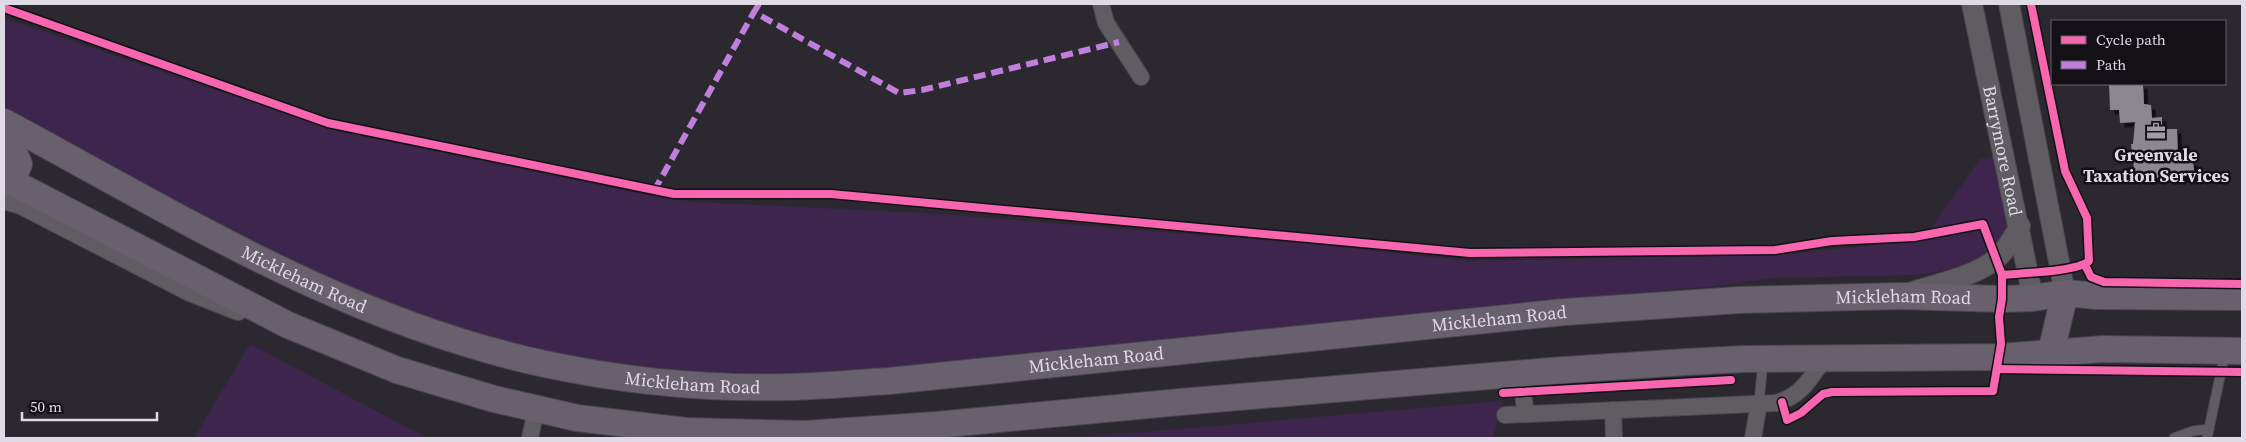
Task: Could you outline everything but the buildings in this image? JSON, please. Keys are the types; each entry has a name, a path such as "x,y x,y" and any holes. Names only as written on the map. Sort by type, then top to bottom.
{"main road":[{"name":"Mickleham Road","path":"4,122 271,266 325,292 422,330 546,364 603,374 683,383 790,387 888,381 1565,312 1739,300 1901,296 2033,298 2065,293 2097,296 2242,297"},
{"path":"4,134 13,148 19,164 6,187 288,325 397,370 460,390 577,418 686,431 805,434 936,425 1180,402 1686,362 1763,359 2000,357 2103,349 2234,351"},
{"path":"2051,352 2065,293"},
{"path":"2033,298 2051,352"}],"street":[{"path":"1101,4 1106,23 1141,77"},
{"name":"Barrymore Road","path":"1972,4 2020,226 2033,298"},
{"name":"Barrymore Road","path":"2009,4 2065,293"},
{"path":"1901,296 1960,277 1987,265 2001,254 2020,226"},
{"path":"1505,415 1776,403 1790,399 1804,387 1824,359"},
{"path":"1520,374 1526,414"},
{"path":"1752,438 1760,403"},
{"path":"530,438 536,409"},
{"path":"1613,410 1614,438"}],"lane":[{"path":"2174,438 2193,431 2208,434 2234,351"},
{"path":"1760,403 1763,359"}],"shaded area":[{"path":"4,18 336,131 652,196 696,202 927,213 1311,244 1470,261 1780,255 1923,240 1982,229 1990,253 1955,269 1914,275 1773,278 1716,286 904,368 763,374 694,373 624,366 555,354 481,334 410,310 340,282 204,216 4,109"},
{"path":"1997,157 2009,223 2005,235 1996,248 1987,219 1929,231 1980,159"},
{"path":"250,344 427,438 194,438"},
{"path":"1502,401 1493,438 1075,438"}],"marked path":[{"path":"759,4 754,12 899,93 922,90 1119,42"},
{"path":"654,191 754,12"}],"cycle path":[{"path":"4,8 328,123 674,194 831,194 1470,253 1775,250 1832,241 1914,237 1983,224 2002,275 2061,270 2083,265 2089,261 2087,218 2065,171 2031,4"},
{"path":"2085,265 2091,277 2104,282 2242,284"},
{"path":"1782,402 1787,420 1801,413 1823,394 1832,392 1993,391 2001,344 1999,317 2002,299 2002,275"},
{"path":"1997,369 2242,372"},
{"path":"1503,393 1731,380"}],"place":[{"name":"Greenvale Taxation Services","path":"2156,131"}]}
